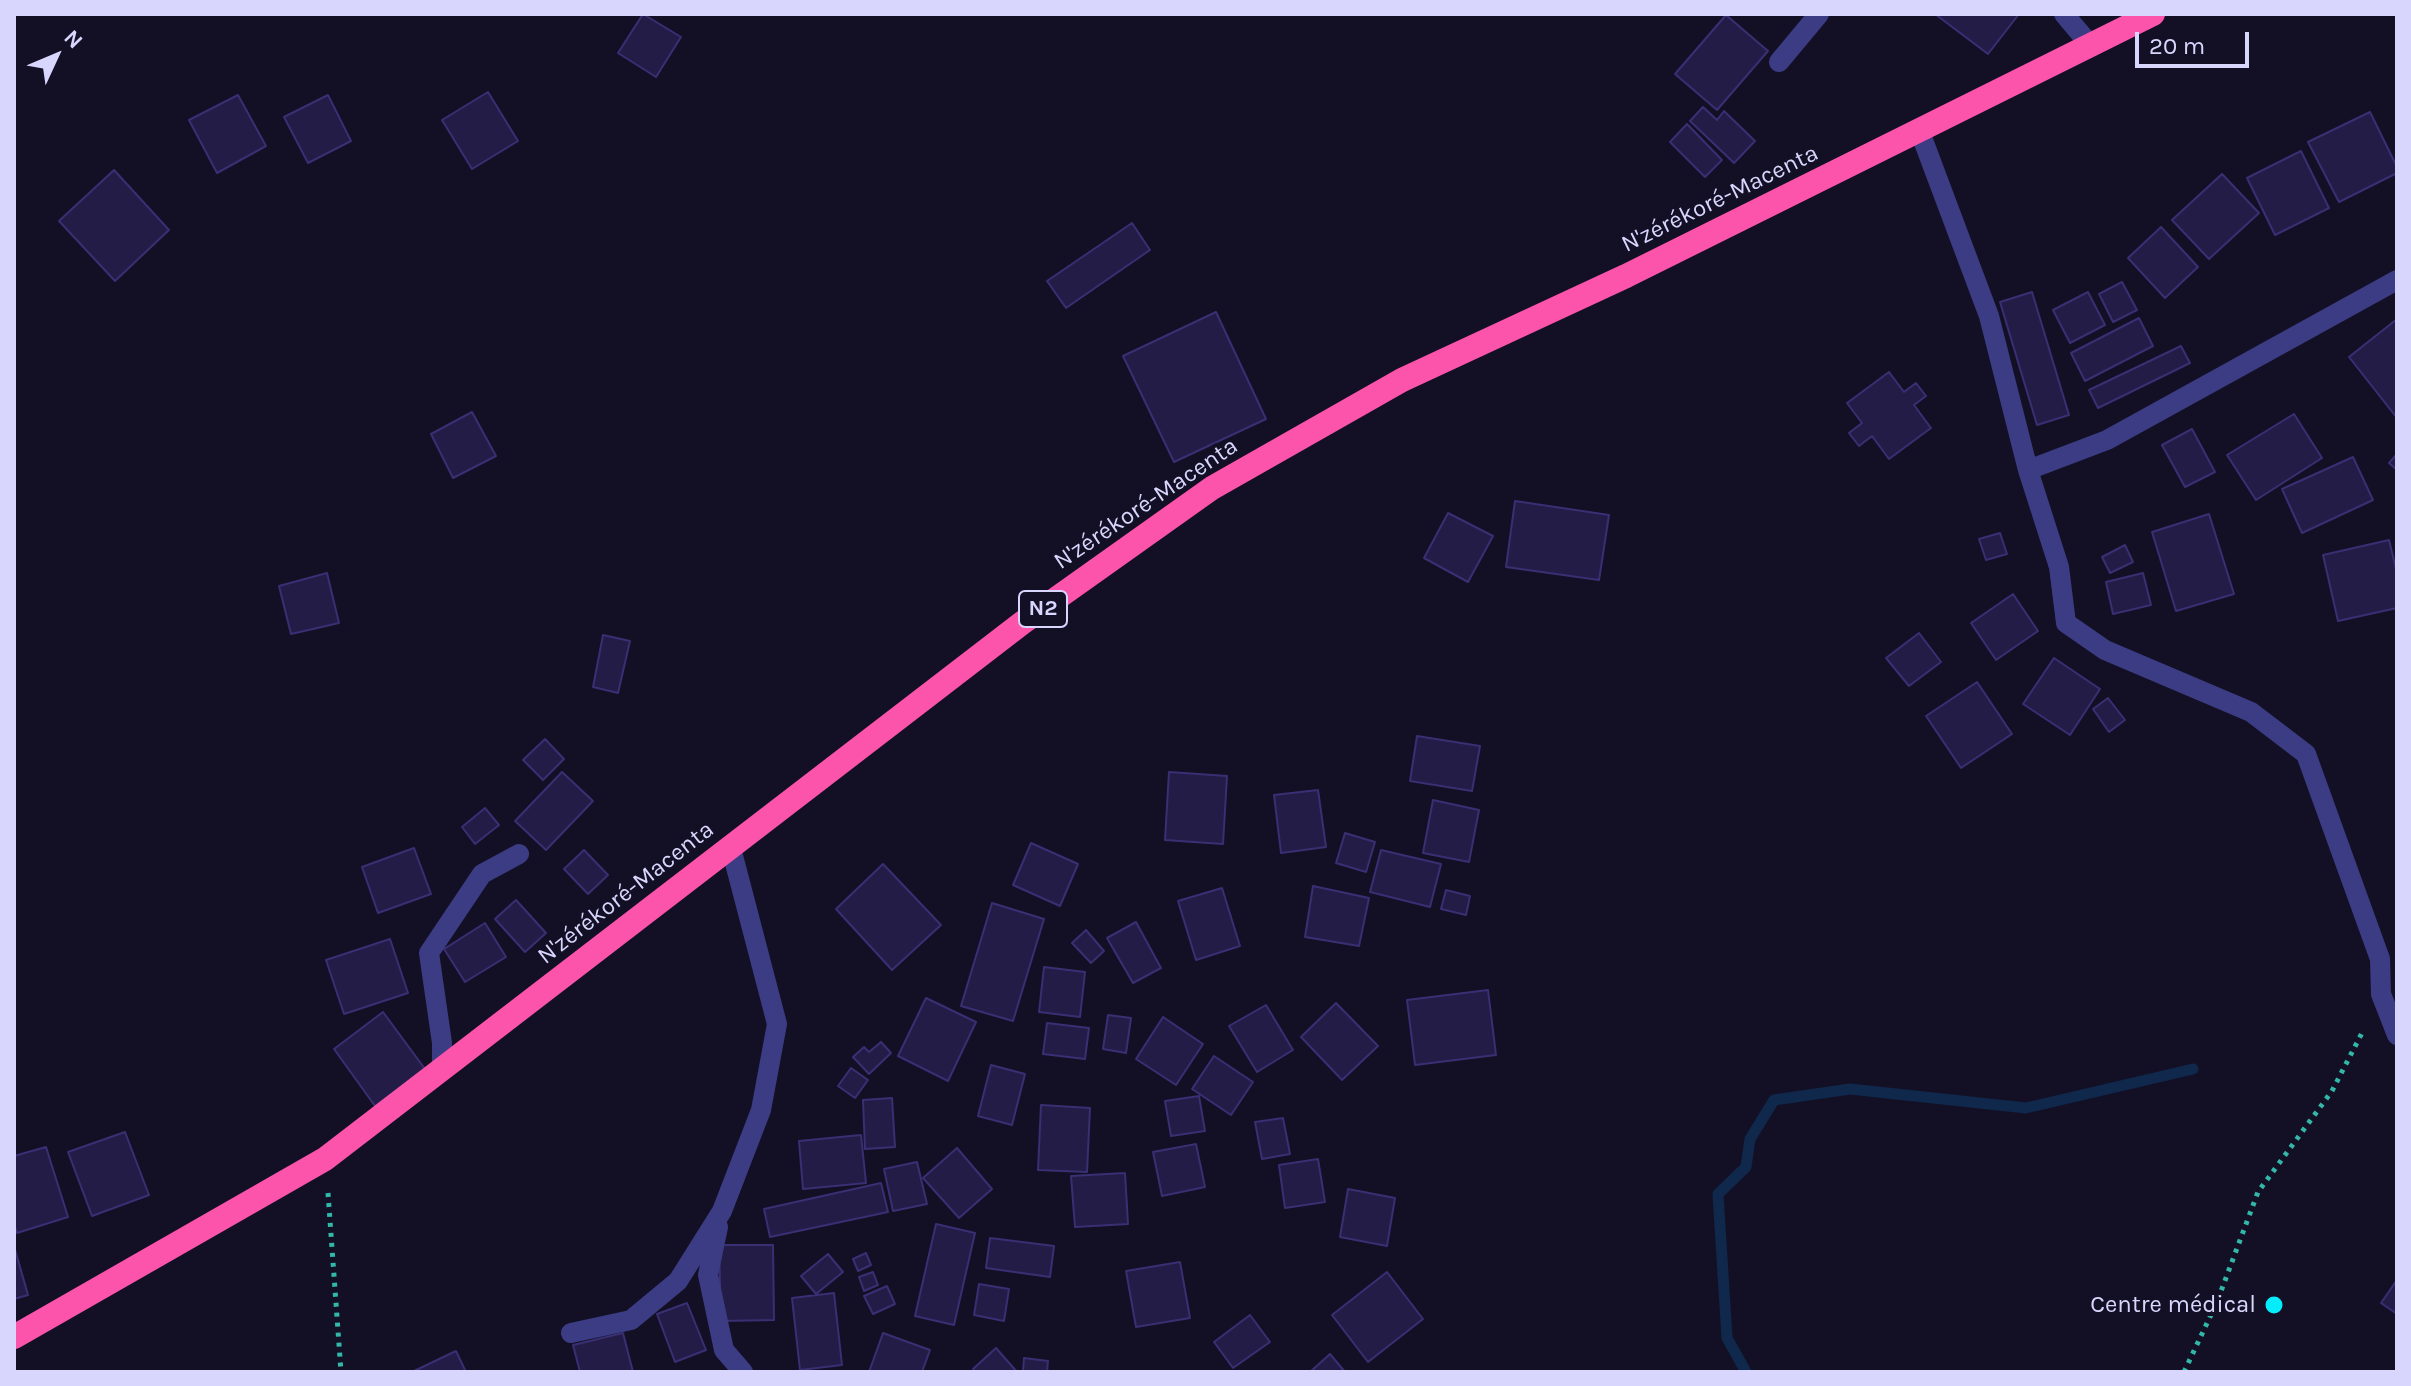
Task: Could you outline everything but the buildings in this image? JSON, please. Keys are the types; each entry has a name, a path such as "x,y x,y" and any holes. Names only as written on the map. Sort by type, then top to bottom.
{"highway":[{"name":"N'zérékoré-Macenta","path":"14,1337 325,1159 1022,623 1212,488 1402,380 1626,276 2153,14"}],"street":[{"path":"1779,62 1819,14"},
{"path":"2064,14 2091,46"},
{"path":"1920,132 1989,316 2028,470 2059,567 2066,623 2105,650 2251,712 2306,754 2380,959 2381,994 2397,1035"},
{"path":"2028,470 2107,440 2397,280"},
{"path":"731,848 777,1024 761,1110 722,1211 708,1275 724,1350 743,1372"},
{"path":"442,1070 442,1043 429,953 482,874 519,854"},
{"path":"571,1333 631,1320 678,1281 722,1211"}],"path":[{"path":"2184,1372 2217,1302 2258,1192 2332,1091 2381,994"},
{"path":"325,1159 341,1372"}],"waterway":[{"path":"1746,1372 1727,1338 1718,1194 1746,1167 1750,1139 1774,1100 1850,1089 2026,1108 2193,1069"}],"place":[{"name":"Centre médical","path":"2274,1305"}]}
